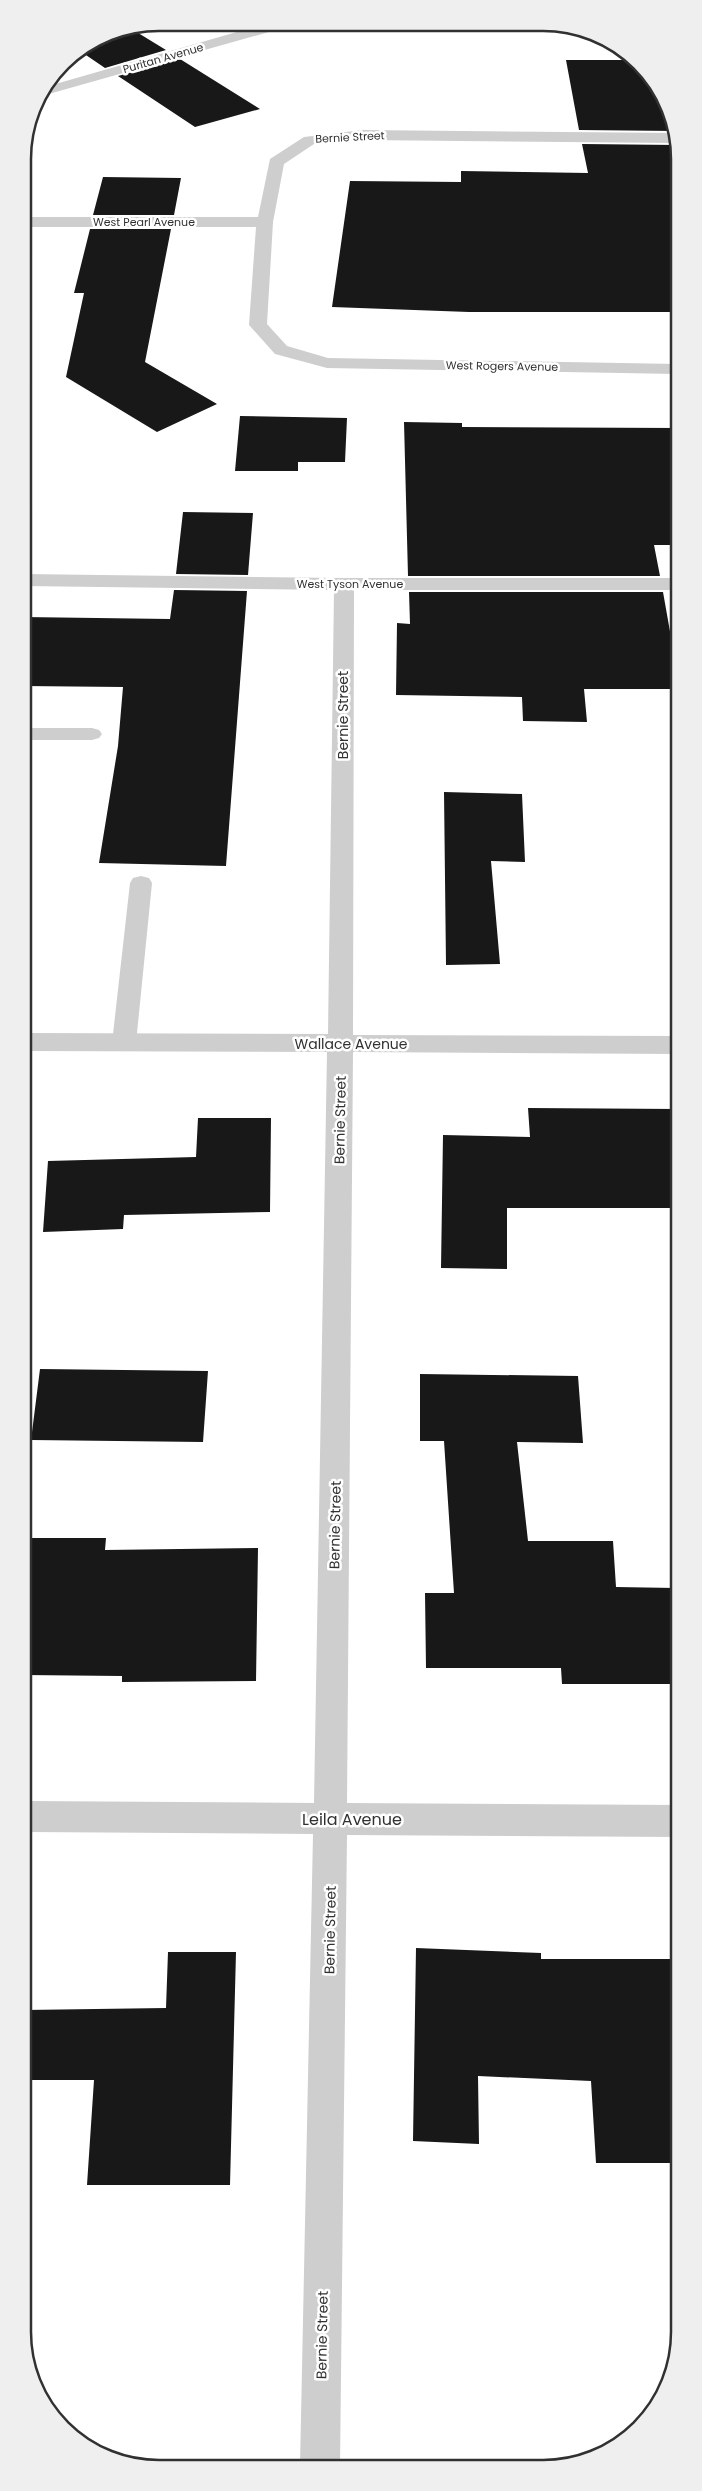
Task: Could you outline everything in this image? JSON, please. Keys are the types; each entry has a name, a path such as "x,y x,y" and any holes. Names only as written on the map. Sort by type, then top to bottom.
{"street":[{"name":"Puritan Avenue","path":"52,90 255,32"},
{"name":"Bernie Street","path":"327,363 281,350 258,325 265,222 276,162 310,140 363,135 668,138"},
{"name":"West Pearl Avenue","path":"32,222 265,222"},
{"name":"West Rogers Avenue","path":"327,363 671,368"},
{"name":"West Tyson Avenue","path":"32,580 344,584 671,584"},
{"name":"Bernie Street","path":"320,2460 332,1819 344,584"},
{"name":"Wallace Avenue","path":"32,1042 671,1045"},
{"name":"Leila Avenue","path":"31,1816 670,1822"}],"lane":[{"path":"32,734 92,734"},
{"path":"124,1043 141,883"}],"building":[{"path":"139,33 166,50 105,68 86,55 95,48 118,38"},
{"path":"180,59 260,109 195,127 118,76"},
{"path":"566,60 623,60 644,81 654,95 667,131 579,130"},
{"path":"582,144 669,145 671,159 671,312 469,312 332,307 350,181 461,182 461,171 588,173"},
{"path":"103,177 181,178 174,215 93,215"},
{"path":"90,229 171,229 145,362 217,404 157,432 66,377 84,293 74,293"},
{"path":"240,416 347,418 345,462 298,462 298,471 235,471"},
{"path":"404,422 462,423 462,427 671,428 671,545 654,545 660,576 408,576"},
{"path":"183,512 253,513 248,575 176,574"},
{"path":"174,590 247,591 226,866 99,863 118,746 123,687 32,686 32,617 170,619"},
{"path":"409,592 663,592 671,636 671,689 584,689 587,722 523,721 522,697 396,695 397,623 410,624"},
{"path":"444,792 522,794 525,862 491,861 500,964 446,965"},
{"path":"528,1108 671,1109 671,1208 507,1208 507,1269 441,1268 443,1135 530,1137"},
{"path":"198,1118 271,1118 270,1212 124,1215 123,1229 43,1232 48,1161 196,1157"},
{"path":"40,1369 208,1371 203,1442 31,1440"},
{"path":"420,1374 578,1376 583,1443 517,1442 528,1541 613,1541 616,1587 670,1588 670,1684 562,1684 561,1668 426,1668 425,1593 454,1593 444,1441 420,1441"},
{"path":"31,1538 106,1538 105,1550 258,1548 256,1681 122,1682 122,1676 31,1675"},
{"path":"416,1948 541,1953 541,1959 670,1959 670,2163 596,2163 591,2081 478,2076 479,2144 413,2141"},
{"path":"168,1952 236,1952 230,2185 87,2185 94,2080 31,2080 31,2010 166,2008"}]}
